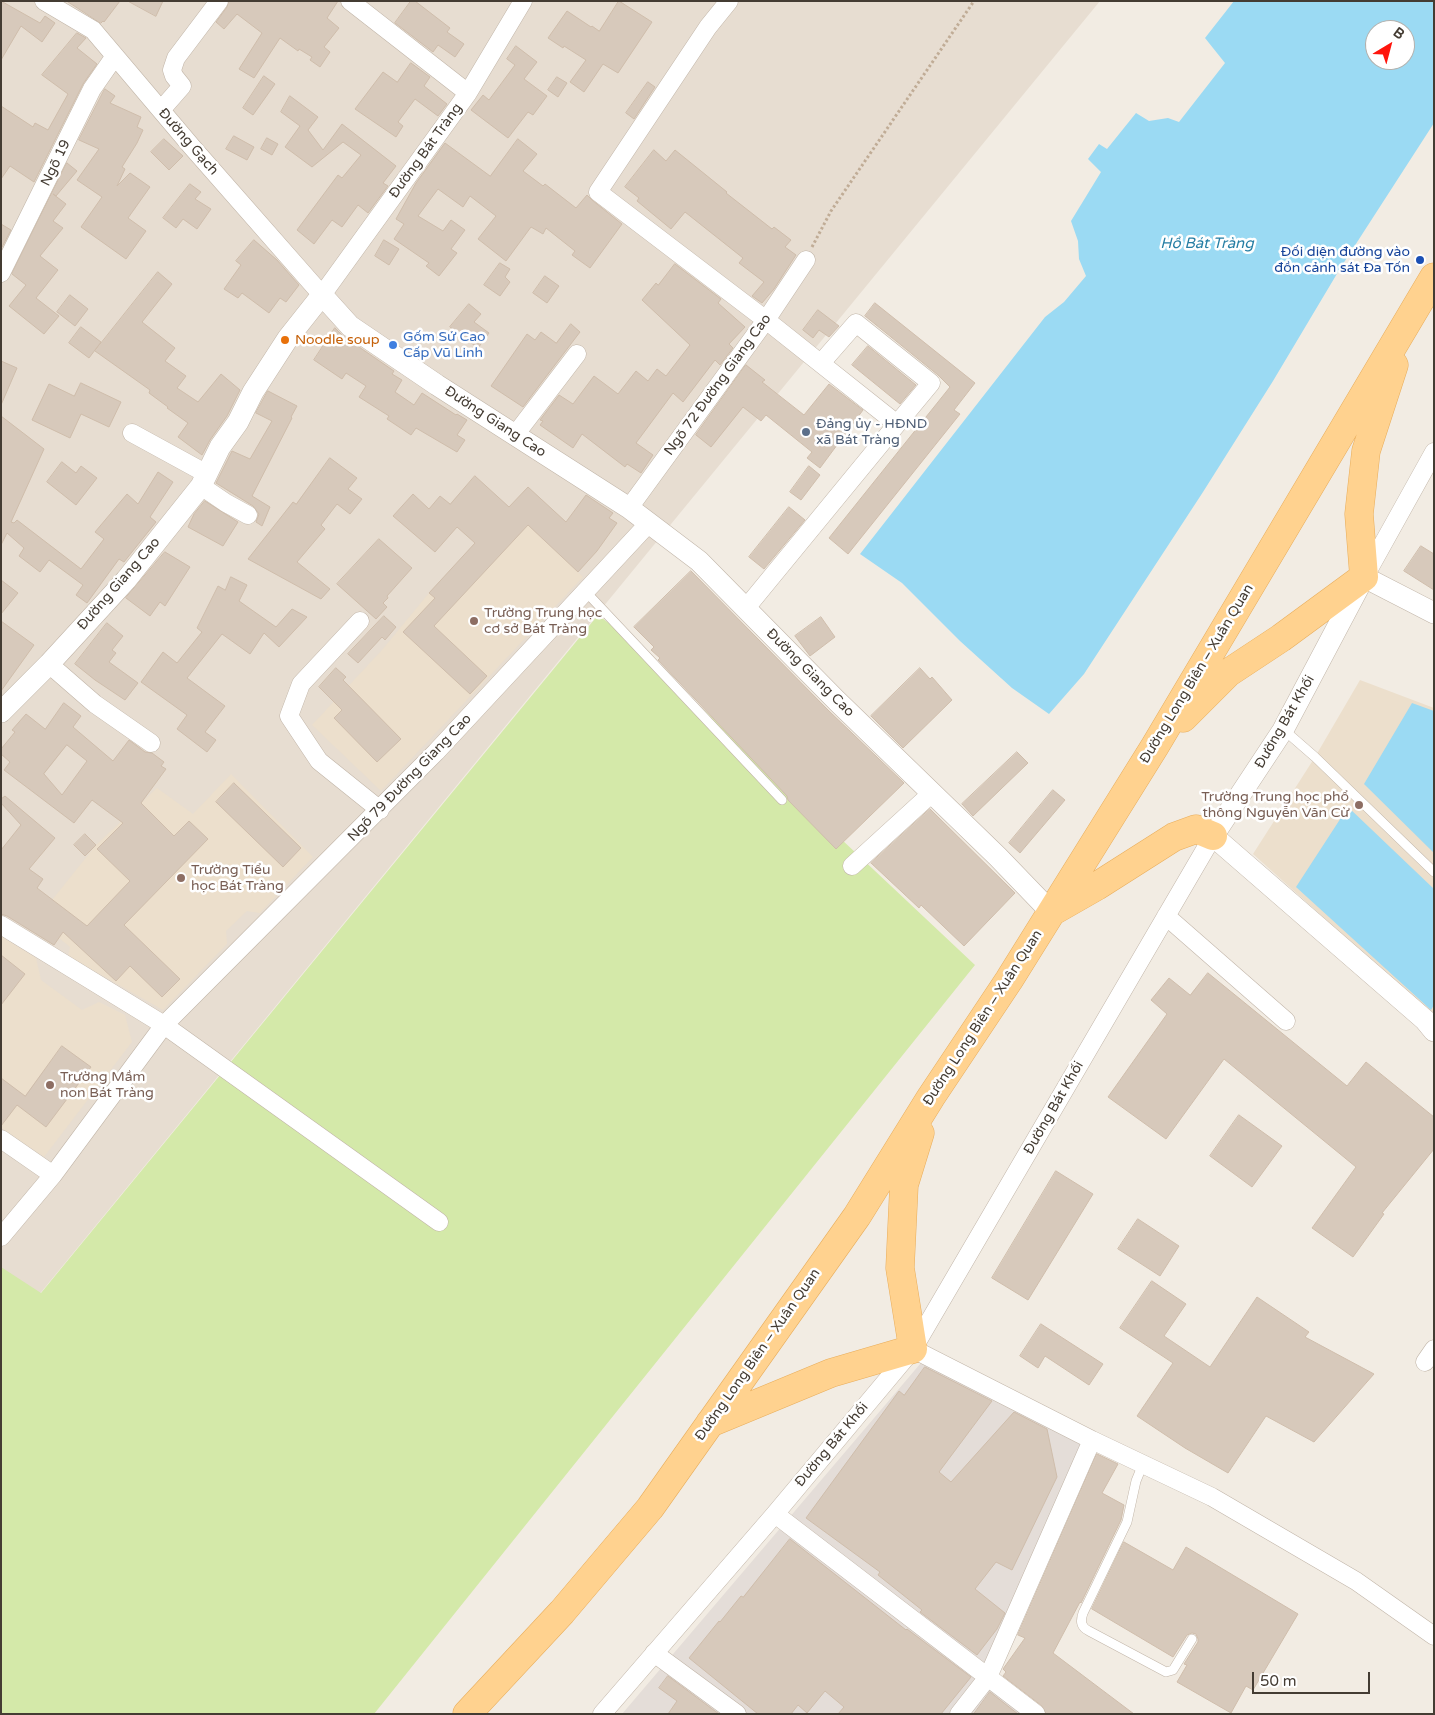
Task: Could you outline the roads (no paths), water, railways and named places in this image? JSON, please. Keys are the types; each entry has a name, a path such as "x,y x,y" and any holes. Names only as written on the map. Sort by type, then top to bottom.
{"main road":[{"name":"Đường Long Biên – Xuân Quan","path":"467,1714 562,1612 650,1508 857,1216 931,1097 1009,980 1155,746 1434,276"},
{"path":"1155,746 1228,673 1281,638 1364,577 1359,514 1366,452 1415,307"},
{"path":"1051,912 1097,886 1174,837 1196,829 1213,836"},
{"path":"710,1423 831,1373 913,1350 900,1268 904,1185 931,1097"}],"street":[{"name":"Đường Gạch","path":"44,1 93,30 322,295"},
{"path":"161,110 182,86 172,70 176,58 219,1"},
{"path":"350,1 468,93"},
{"name":"Đường Bát Tràng","path":"322,295 468,93 523,1"},
{"path":"729,1 708,27 598,192 766,320 897,424"},
{"name":"Ngõ 19","path":"1,273 92,89 115,56"},
{"name":"Ngõ 72 Đường Giang Cao","path":"628,508 766,320 806,260"},
{"name":"Đường Giang Cao","path":"1,712 49,664 126,580 204,480 220,447 238,422 253,392 288,338 322,295 350,326 628,508 698,561 837,702 998,857 1051,912"},
{"path":"746,608 931,383 856,323 821,363"},
{"path":"515,435 577,354"},
{"path":"132,433 204,480 226,503 248,515"},
{"name":"Đường Bát Khối","path":"602,1714 913,1350 1213,836 1284,730 1364,577 1434,452"},
{"name":"Ngõ 79 Đường Giang Cao","path":"1,1237 53,1175 164,1025 380,810 649,523"},
{"path":"1364,577 1434,613"},
{"path":"360,620 301,684 289,716 319,761 380,810"},
{"path":"49,664 95,704 151,743"},
{"path":"852,866 932,793"},
{"path":"1213,836 1425,1020 1434,1031"},
{"path":"1166,916 1286,1021"},
{"path":"1,925 164,1025 439,1222"},
{"path":"1,1139 53,1175"},
{"path":"913,1350 1092,1440 1212,1497 1356,1581 1434,1636"},
{"path":"958,1714 988,1677 1092,1440"},
{"path":"774,1514 1036,1714"},
{"path":"654,1653 737,1714"}],"lane":[{"path":"586,592 782,800"},
{"path":"1284,730 1315,757 1434,872"},
{"path":"1143,1464 1136,1481 1127,1522 1081,1620 1082,1626 1166,1672 1173,1670 1192,1639"}],"water":[{"name":"Hồ Bát Tràng","path":"1234,1 1434,1 1434,123 1341,267 1273,381 1203,492 1084,674 1049,714 1012,688 960,641 902,583 860,554 1045,317 1064,302 1086,276 1079,259 1078,241 1071,221 1101,172 1088,159 1099,144 1107,149 1136,113 1149,121 1168,118 1179,122 1225,63 1205,38"},
{"path":"1412,703 1434,711 1434,853 1364,784"},
{"path":"1348,807 1434,889 1434,1005 1431,1010 1296,887"}],"place":[{"name":"Đối diện đường vào đồn cảnh sát Đa Tốn","path":"1420,260"},
{"name":"Noodle soup","path":"285,340"},
{"name":"Gốm Sứ Cao Cấp Vũ Linh","path":"393,345"},
{"name":"Đảng ủy - HĐND xã Bát Tràng","path":"806,432"},
{"name":"Trường Trung học cơ sở Bát Tràng","path":"474,621"},
{"name":"Trường Trung học phổ thông Nguyễn Văn Cừ","path":"1359,805"},
{"name":"Trường Tiểu học Bát Tràng","path":"181,878"},
{"name":"Trường Mầm non Bát Tràng","path":"50,1085"}]}
